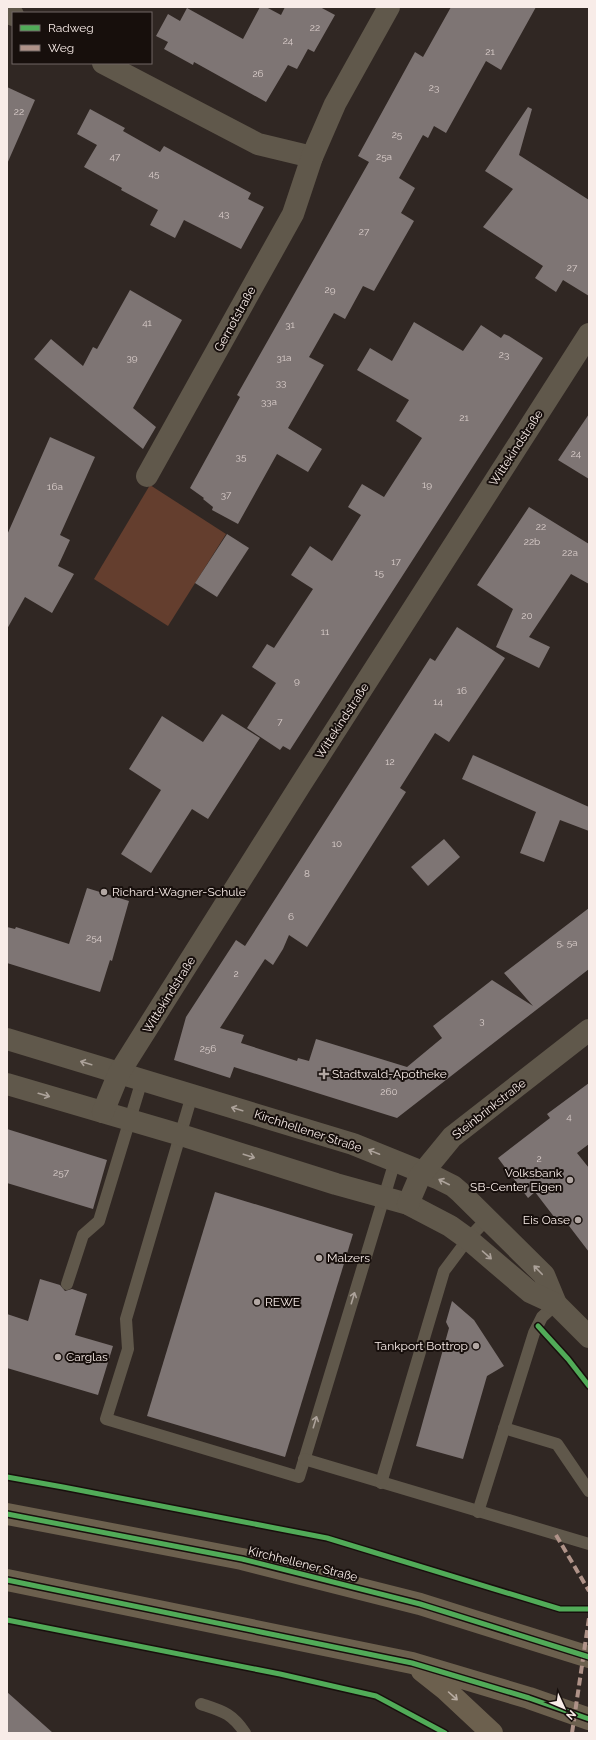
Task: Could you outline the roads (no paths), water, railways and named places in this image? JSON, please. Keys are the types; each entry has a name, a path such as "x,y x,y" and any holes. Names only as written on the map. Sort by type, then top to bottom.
{"main road":[{"name":"Kirchhellener Straße","path":"7,1514 242,1559 420,1604 589,1657"},
{"path":"7,1580 412,1663 529,1698 589,1719"},
{"path":"412,1663 446,1690 492,1733"}],"street":[{"name":"Gernotstraße","path":"147,476 293,214 312,157 335,104 389,7"},
{"path":"105,64 258,144 312,157"},
{"name":"Wittekindstraße","path":"103,1112 119,1074 301,784 589,334"},
{"name":"Steinbrinkstraße","path":"408,1204 423,1172 452,1137 589,1030"},
{"name":"Kirchhellener Straße","path":"7,1039 353,1144 423,1172 453,1186 488,1218 544,1275 556,1304"},
{"name":"Kirchhellener Straße","path":"7,1084 181,1135 336,1184 384,1196 408,1204 450,1226 468,1239 530,1292 556,1304 589,1337"}],"lane":[{"path":"67,1284 83,1235 99,1222 142,1080"},
{"path":"192,1095 126,1319 128,1349 106,1419 299,1477 395,1161"},
{"path":"381,1482 444,1271 468,1239 488,1218"},
{"path":"478,1512 534,1333 542,1318 556,1304"},
{"path":"504,1428 557,1444 589,1491"},
{"path":"304,1459 589,1544"},
{"path":"201,1704 224,1711 237,1721 245,1733"}],"place":[{"name":"Richard-Wagner-Schule","path":"104,892"},
{"name":"Stadtwald-Apotheke","path":"324,1074"},
{"name":"Volksbank SB-Center Eigen","path":"570,1180"},
{"name":"Eis Oase","path":"578,1220"},
{"name":"Malzers","path":"319,1258"},
{"name":"REWE","path":"257,1302"},
{"name":"Tankport Bottrop","path":"476,1346"},
{"name":"Carglas","path":"58,1357"}]}
